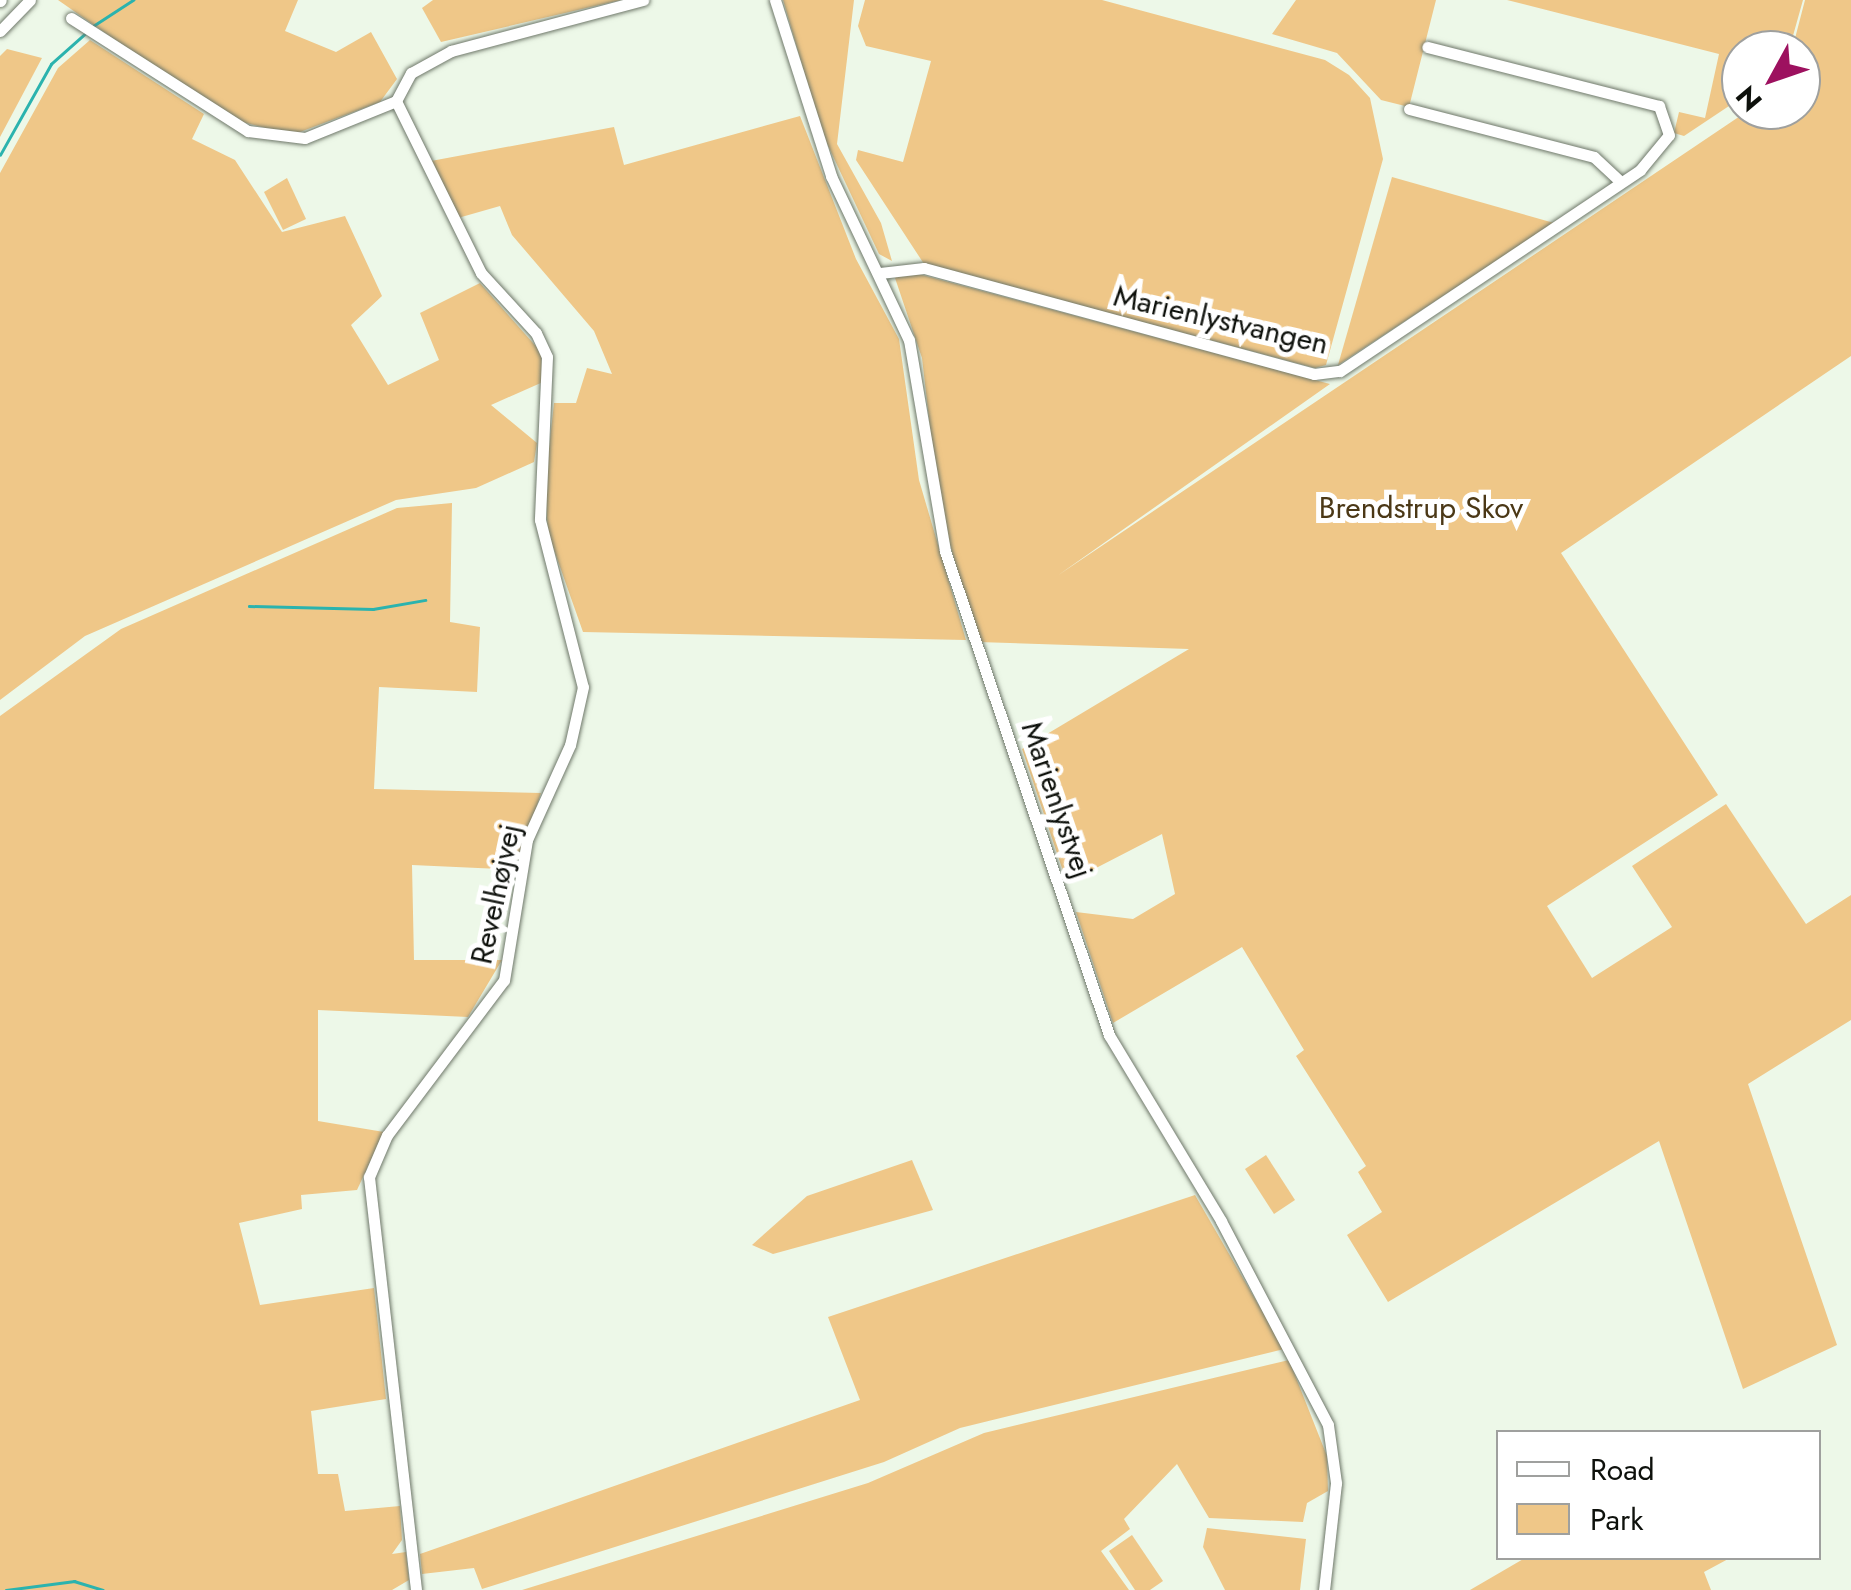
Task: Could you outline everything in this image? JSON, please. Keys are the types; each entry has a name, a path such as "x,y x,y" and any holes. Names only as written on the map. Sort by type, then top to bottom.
{"street":[{"path":"0,31 30,0"},
{"path":"71,18 248,131 305,138 396,101 411,73 450,52 643,0"},
{"name":"Marienlystvej","path":"775,0 831,176 910,340 945,550 1104,1021 1328,1425 1336,1483 1324,1590"},
{"name":"Marienlystvangen","path":"880,273 924,268 1328,375 1621,182 1665,144 1670,120 1659,106 1427,47"},
{"name":"Revelhøjvej","path":"396,101 481,272 536,334 547,357 540,520 583,687 570,744 527,840 504,980 387,1135 369,1177 416,1590"},
{"path":"1409,109 1594,158 1621,182"}],"green space":[{"path":"58,0 298,0 285,31 336,52 371,32 397,79 380,102 292,135 227,118"},
{"path":"433,0 621,0 441,42 422,8"},
{"path":"783,0 854,0 837,144 881,223 892,261 879,254 822,133"},
{"path":"865,0 1102,0 1325,60 1349,75 1370,98 1383,159 1326,365 1315,368 924,264 856,160 858,150 903,162 931,61 866,46 858,26"},
{"path":"1296,0 1436,0 1409,107 1381,100 1337,53 1272,34"},
{"path":"1507,0 1803,0 1795,30 1721,30 1721,111 1684,136 1674,133 1679,112 1705,118 1719,54"},
{"name":"Brendstrup Skov","path":"1805,0 1851,0 1851,356 1561,553 1718,795 1547,906 1592,978 1672,927 1632,866 1726,804 1806,924 1851,895 1851,1020 1748,1084 1837,1345 1743,1389 1659,1141 1388,1302 1347,1235 1382,1212 1358,1172 1366,1166 1296,1056 1304,1050 1242,947 1113,1023 1076,912 1133,919 1175,894 1162,834 1067,883 1022,749 1189,649 978,642 939,506 922,358 895,278 903,270 1330,384 1057,576 1721,129 1821,130 1821,30 1797,30"},
{"path":"90,40 204,114 192,139 235,160 282,232 345,216 382,296 351,325 388,385 439,360 420,313 480,283 541,352 543,382 491,405 537,443 534,462 476,488 396,500 85,636 0,700 0,173 58,68"},
{"path":"7,49 42,58 0,137 0,56"},
{"path":"800,116 856,259 899,339 919,480 966,640 583,632 548,533 545,485 554,403 576,403 587,368 612,374 594,331 512,235 500,206 458,218 431,161 614,127 624,165"},
{"path":"1392,177 1554,223 1338,365"},
{"path":"287,178 306,219 283,230 264,192"},
{"path":"452,503 450,622 480,627 477,692 379,687 374,789 541,793 520,858 500,869 412,865 414,960 502,960 468,1017 318,1010 318,1121 384,1132 357,1190 301,1195 302,1209 239,1223 260,1305 374,1288 386,1399 311,1411 318,1474 338,1474 345,1511 400,1506 402,1540 392,1554 406,1552 409,1580 392,1590 0,1590 0,716 121,629 397,508"},
{"path":"1266,1155 1295,1200 1274,1214 1245,1169"},
{"path":"912,1160 933,1210 773,1254 752,1245 807,1196"},
{"path":"1195,1195 1284,1349 960,1428 884,1462 482,1589 474,1568 422,1574 420,1554 860,1400 828,1317"},
{"path":"1289,1360 1327,1456 1328,1491 1307,1503 1303,1522 1209,1518 1177,1464 1124,1519 1130,1529 1101,1551 1129,1590 522,1590 868,1483 984,1433"},
{"path":"1207,1528 1306,1539 1300,1590 1225,1590 1203,1547"},
{"path":"1132,1535 1163,1581 1150,1590 1135,1590 1109,1551"},
{"path":"1522,1560 1726,1560 1704,1572 1711,1590 1470,1590"}],"waterway":[{"path":"93,26 133,0"},
{"path":"0,155 51,64 87,32"},
{"path":"249,606 373,609 425,600"},
{"path":"6,1590 74,1581 103,1590"}]}
